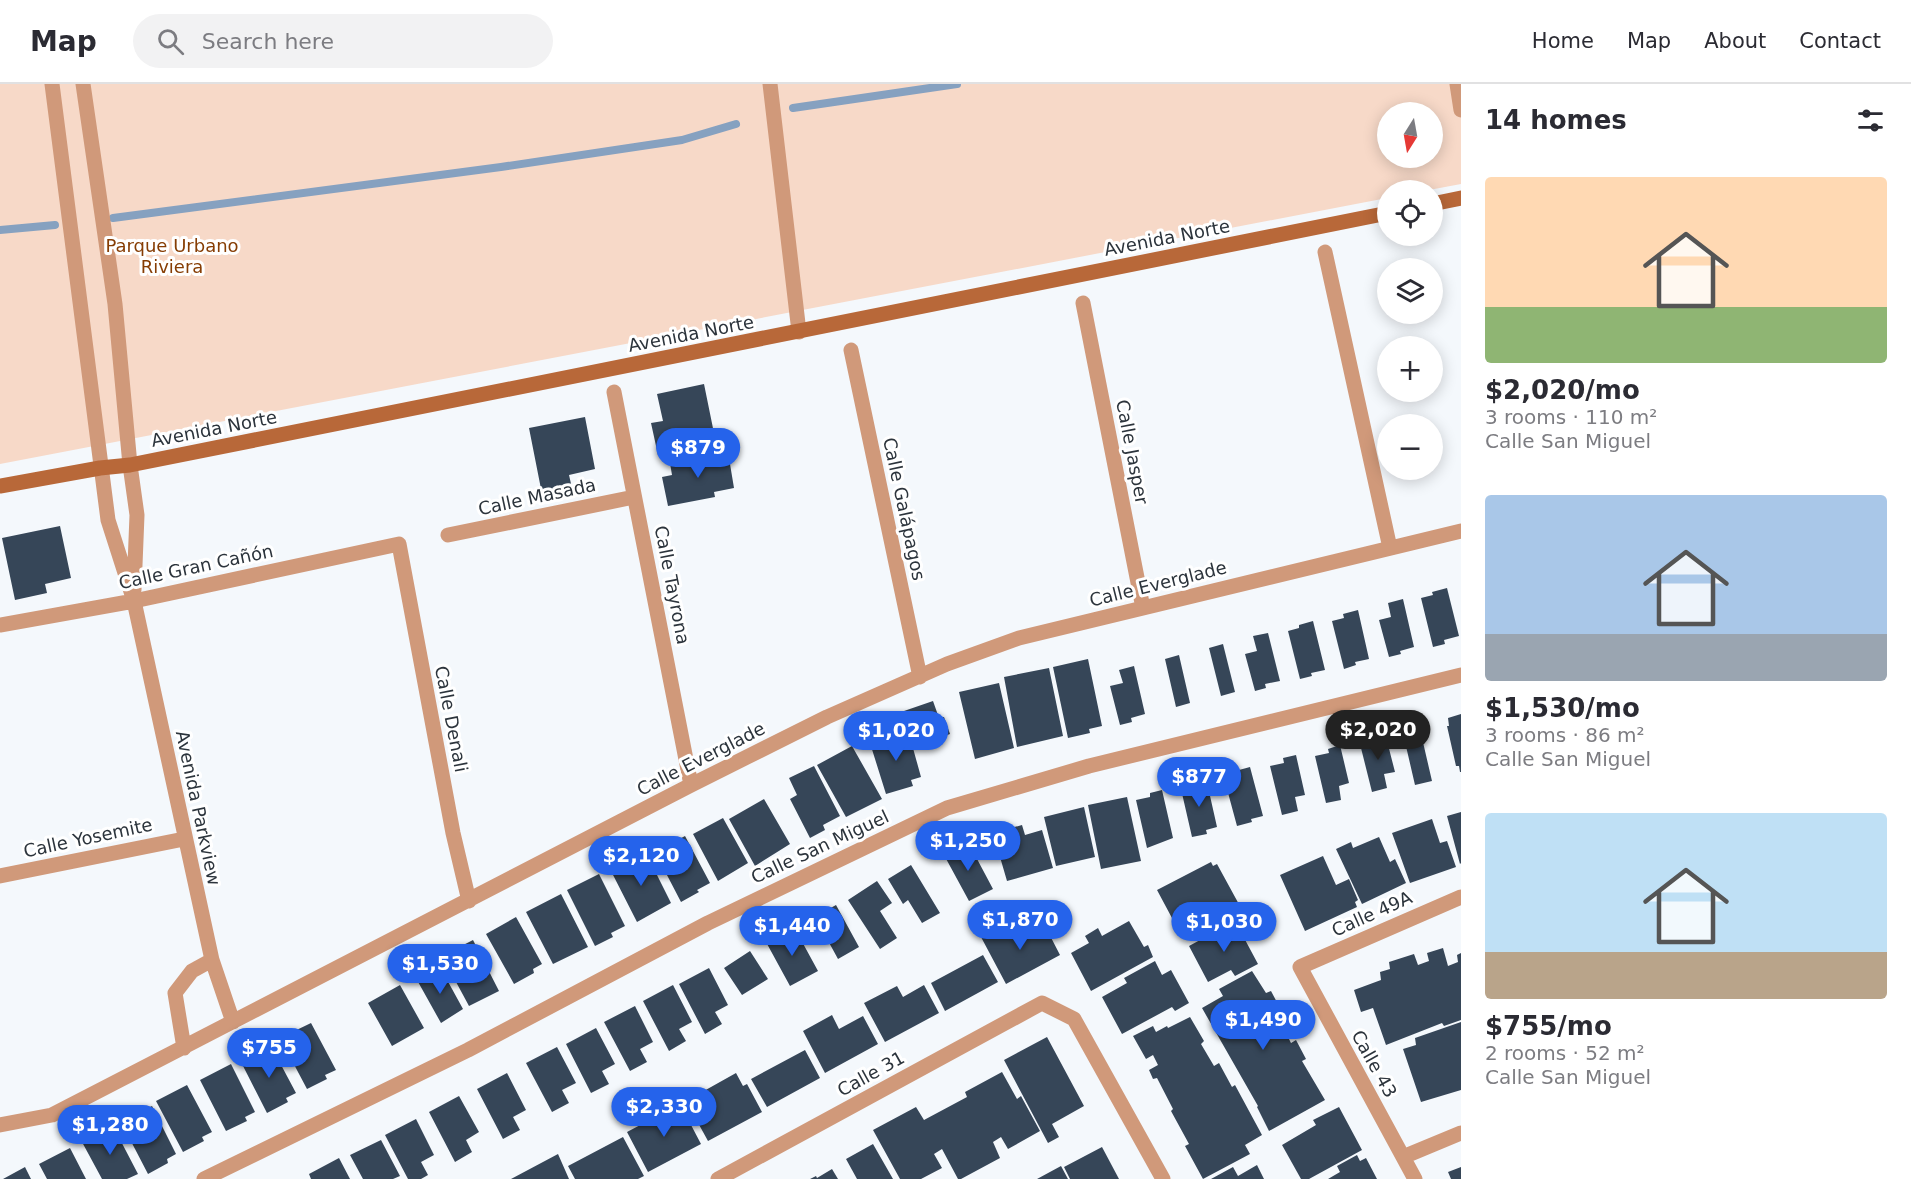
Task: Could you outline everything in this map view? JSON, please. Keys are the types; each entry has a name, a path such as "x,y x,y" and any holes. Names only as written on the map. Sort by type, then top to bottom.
{"street":[{"name":"Avenida Parkview","path":"52,84 108,520 134,601 212,960 233,1022"},
{"name":"Avenida Parkview","path":"83,84 115,304 137,515 134,601"},
{"path":"770,84 799,332"},
{"path":"1457,84 1461,110"},
{"path":"1443,202 1461,198"},
{"name":"Avenida Norte","path":"0,486 100,468 130,465 1377,215"},
{"path":"1325,252 1390,548"},
{"name":"Calle Jasper","path":"1083,303 1143,608"},
{"name":"Calle Galápagos","path":"851,350 920,677"},
{"name":"Calle Tayrona","path":"614,392 691,785"},
{"name":"Calle Masada","path":"448,535 634,497"},
{"name":"Calle Everglade","path":"0,1125 52,1115 691,785 827,717 920,677 1018,638 1461,531"},
{"name":"Calle Gran Cañón","path":"0,625 134,601 399,544"},
{"name":"Calle Denali","path":"399,544 453,833 469,901"},
{"name":"Calle San Miguel","path":"204,1179 468,1050 717,918 947,808 1089,766 1461,675"},
{"name":"Calle Yosemite","path":"0,876 184,839"},
{"name":"Calle 49A","path":"1300,967 1461,897"},
{"path":"184,1048 175,993 192,971 212,960"},
{"name":"Calle 43","path":"1300,967 1415,1179"},
{"name":"Calle 31","path":"718,1179 1042,1003 1074,1018 1163,1179"},
{"path":"1403,1157 1461,1133"}],"green space":[{"name":"Parque Urbano Riviera","path":"0,84 1461,84 1461,184 1443,187 1443,180 1377,180 1377,200 0,464"}],"building":[{"path":"704,384 716,443 658,455 651,423 663,421 657,394"},
{"path":"585,417 595,469 569,475 572,488 542,494 529,428"},
{"path":"728,452 734,488 714,492 715,497 668,506 662,477 672,475 670,463"},
{"path":"60,526 71,578 45,584 47,593 15,600 2,538"},
{"path":"1447,588 1459,636 1444,640 1445,644 1433,647 1421,598"},
{"path":"1403,599 1414,647 1389,657 1379,620 1391,617 1388,603"},
{"path":"1358,610 1369,659 1355,662 1356,665 1344,669 1332,621 1344,618 1343,614"},
{"path":"1313,621 1325,670 1311,673 1312,676 1300,679 1288,631"},
{"path":"1268,633 1280,681 1265,684 1266,688 1255,691 1245,654 1257,651 1253,636"},
{"path":"1223,644 1235,692 1221,696 1209,648"},
{"path":"1179,655 1190,703 1176,707 1165,659"},
{"path":"1088,659 1102,726 1089,729 1090,733 1068,738 1053,667"},
{"path":"1134,666 1145,714 1131,718 1132,722 1120,725 1110,686 1123,683 1119,670"},
{"path":"1049,668 1063,736 1017,747 1004,677"},
{"path":"999,683 1014,748 975,759 959,692"},
{"path":"933,701 939,718 944,717 950,734 917,746 904,711"},
{"path":"1461,714 1460,772 1459,766 1456,766 1447,726 1449,726 1448,718"},
{"path":"1419,725 1432,781 1415,785 1402,729"},
{"path":"904,732 907,742 911,741 921,777 911,780 913,786 886,794 870,743"},
{"path":"1385,733 1395,772 1384,774 1387,788 1372,792 1360,744 1374,741 1373,736"},
{"path":"1340,745 1349,783 1339,786 1341,800 1326,803 1315,756 1329,753 1328,749"},
{"path":"852,746 882,799 846,817 817,765"},
{"path":"1296,755 1305,795 1295,797 1298,811 1282,815 1270,766 1284,763 1283,758"},
{"path":"814,766 840,816 823,825 825,830 810,838 790,799 797,795 789,778"},
{"path":"1250,767 1263,816 1237,826 1224,778 1240,774 1239,770"},
{"path":"1206,778 1217,827 1206,830 1207,834 1192,837 1181,789 1195,786 1194,781"},
{"path":"1162,790 1173,838 1147,848 1136,800 1150,797 1150,793"},
{"path":"1127,797 1141,861 1101,869 1088,805"},
{"path":"764,799 790,844 755,866 729,819"},
{"path":"1084,807 1095,857 1056,866 1044,817"},
{"path":"1461,812 1461,863 1460,864 1447,816"},
{"path":"723,818 748,863 718,881 693,834"},
{"path":"1432,819 1440,843 1447,841 1456,867 1410,883 1392,833"},
{"path":"1022,825 1025,835 1042,830 1053,868 1007,881 993,833"},
{"path":"685,836 710,883 681,902 655,852"},
{"path":"1379,837 1390,862 1395,859 1406,883 1362,904 1336,849 1351,842 1353,848"},
{"path":"968,842 993,889 969,901 944,855"},
{"path":"646,853 671,903 637,922 611,871"},
{"path":"1323,856 1336,885 1349,879 1358,900 1355,902 1357,907 1305,931 1280,875"},
{"path":"1211,862 1213,866 1217,864 1241,908 1211,925 1207,918 1180,933 1157,890"},
{"path":"911,865 940,913 922,923 908,900 903,904 888,879"},
{"path":"599,874 625,926 611,933 613,937 595,946 567,890"},
{"path":"877,881 892,903 880,911 897,938 880,949 848,900"},
{"path":"561,894 588,947 553,964 526,912"},
{"path":"836,905 859,947 838,959 826,937 820,940 809,920"},
{"path":"516,917 542,964 533,969 534,973 514,984 486,934"},
{"path":"1129,921 1144,947 1148,945 1153,957 1091,991 1071,953 1089,943 1085,936 1098,928 1102,936"},
{"path":"1235,921 1258,964 1235,976 1231,970 1208,982 1189,946"},
{"path":"1043,922 1060,955 1006,984 981,937 996,929 1000,937 1017,928 1020,934"},
{"path":"794,927 818,971 790,986 766,942"},
{"path":"473,940 499,991 469,1006 442,956"},
{"path":"1443,948 1448,966 1458,962 1457,955 1461,953 1461,1020 1444,1026 1442,1023 1386,1045 1373,1008 1361,1012 1354,990 1381,980 1380,972 1390,969 1389,962 1414,954 1418,965 1429,961 1427,953"},
{"path":"750,951 768,979 742,995 724,968"},
{"path":"983,955 998,982 945,1011 931,983"},
{"path":"1155,961 1162,975 1171,970 1189,1003 1175,1011 1172,1007 1122,1034 1102,997 1127,983 1124,978"},
{"path":"440,967 463,1009 441,1023 417,980"},
{"path":"709,968 728,1005 715,1012 722,1024 705,1034 679,984"},
{"path":"1252,971 1266,993 1271,991 1289,1025 1284,1029 1291,1043 1296,1040 1306,1059 1302,1061 1325,1100 1269,1131 1258,1106 1202,1008 1223,996 1219,989"},
{"path":"400,985 424,1028 392,1046 368,1003"},
{"path":"673,985 692,1022 679,1029 686,1041 669,1051 643,1001"},
{"path":"924,985 939,1013 885,1042 864,1003 897,986 903,997"},
{"path":"635,1006 653,1042 640,1049 647,1062 630,1071 604,1022"},
{"path":"832,1015 839,1029 863,1016 878,1044 825,1073 803,1031"},
{"path":"1190,1017 1204,1041 1201,1044 1214,1066 1219,1063 1232,1087 1235,1085 1262,1135 1245,1145 1250,1154 1203,1179 1185,1146 1189,1144 1171,1111 1173,1109 1157,1078 1153,1079 1149,1070 1158,1065 1153,1055 1146,1059 1133,1036 1153,1026 1156,1032 1167,1026 1168,1028"},
{"path":"1461,1022 1461,1090 1421,1102 1403,1049 1416,1045 1415,1038"},
{"path":"311,1023 336,1070 325,1075 327,1079 307,1089 280,1038"},
{"path":"596,1028 615,1064 602,1071 609,1084 591,1093 566,1044"},
{"path":"1047,1037 1084,1106 1052,1124 1059,1137 1048,1143 1004,1060"},
{"path":"271,1046 296,1093 286,1098 288,1102 267,1113 241,1062"},
{"path":"557,1047 576,1083 562,1090 569,1103 552,1112 526,1063"},
{"path":"805,1050 820,1078 767,1107 751,1079"},
{"path":"231,1064 255,1112 245,1117 247,1121 226,1131 200,1080"},
{"path":"1002,1072 1017,1099 1021,1096 1040,1131 1008,1149 1001,1137 993,1142 1000,1158 961,1179 958,1179 942,1149 934,1154 942,1168 921,1179 900,1179 873,1130 916,1107 924,1120 967,1097 965,1092"},
{"path":"507,1073 526,1110 513,1117 520,1130 503,1139 477,1089"},
{"path":"736,1073 743,1086 747,1084 762,1112 708,1141 686,1101"},
{"path":"187,1085 212,1132 202,1137 204,1141 183,1152 156,1101"},
{"path":"459,1096 479,1132 466,1140 472,1152 455,1162 429,1112"},
{"path":"680,1104 701,1144 648,1172 627,1132"},
{"path":"152,1106 176,1154 167,1159 168,1163 148,1174 121,1122"},
{"path":"1339,1107 1362,1150 1309,1179 1301,1179 1282,1145 1316,1125 1313,1120"},
{"path":"416,1119 434,1155 421,1162 428,1175 421,1179 408,1179 385,1135"},
{"path":"113,1126 138,1174 127,1179 102,1179 82,1142"},
{"path":"623,1137 644,1176 638,1179 575,1179 568,1166"},
{"path":"381,1140 400,1176 393,1179 363,1179 350,1155"},
{"path":"873,1144 893,1179 857,1179 846,1159"},
{"path":"1102,1147 1119,1179 1070,1179 1064,1167"},
{"path":"70,1148 86,1179 47,1179 39,1164"},
{"path":"558,1154 569,1179 511,1179"},
{"path":"1357,1155 1360,1161 1366,1158 1377,1179 1328,1179 1340,1172 1337,1166"},
{"path":"339,1158 350,1179 311,1179 309,1174"},
{"path":"1257,1165 1264,1179 1211,1179 1233,1167 1238,1176"},
{"path":"1061,1166 1068,1179 1037,1179"},
{"path":"25,1167 31,1179 3,1179"},
{"path":"1461,1167 1461,1179 1451,1179 1448,1172"},
{"path":"832,1169 838,1179 810,1179 816,1176 817,1178"}],"waterway":[{"path":"793,108 957,84"},
{"path":"113,218 501,167 682,140 736,124"},
{"path":"0,230 55,225"}]}
